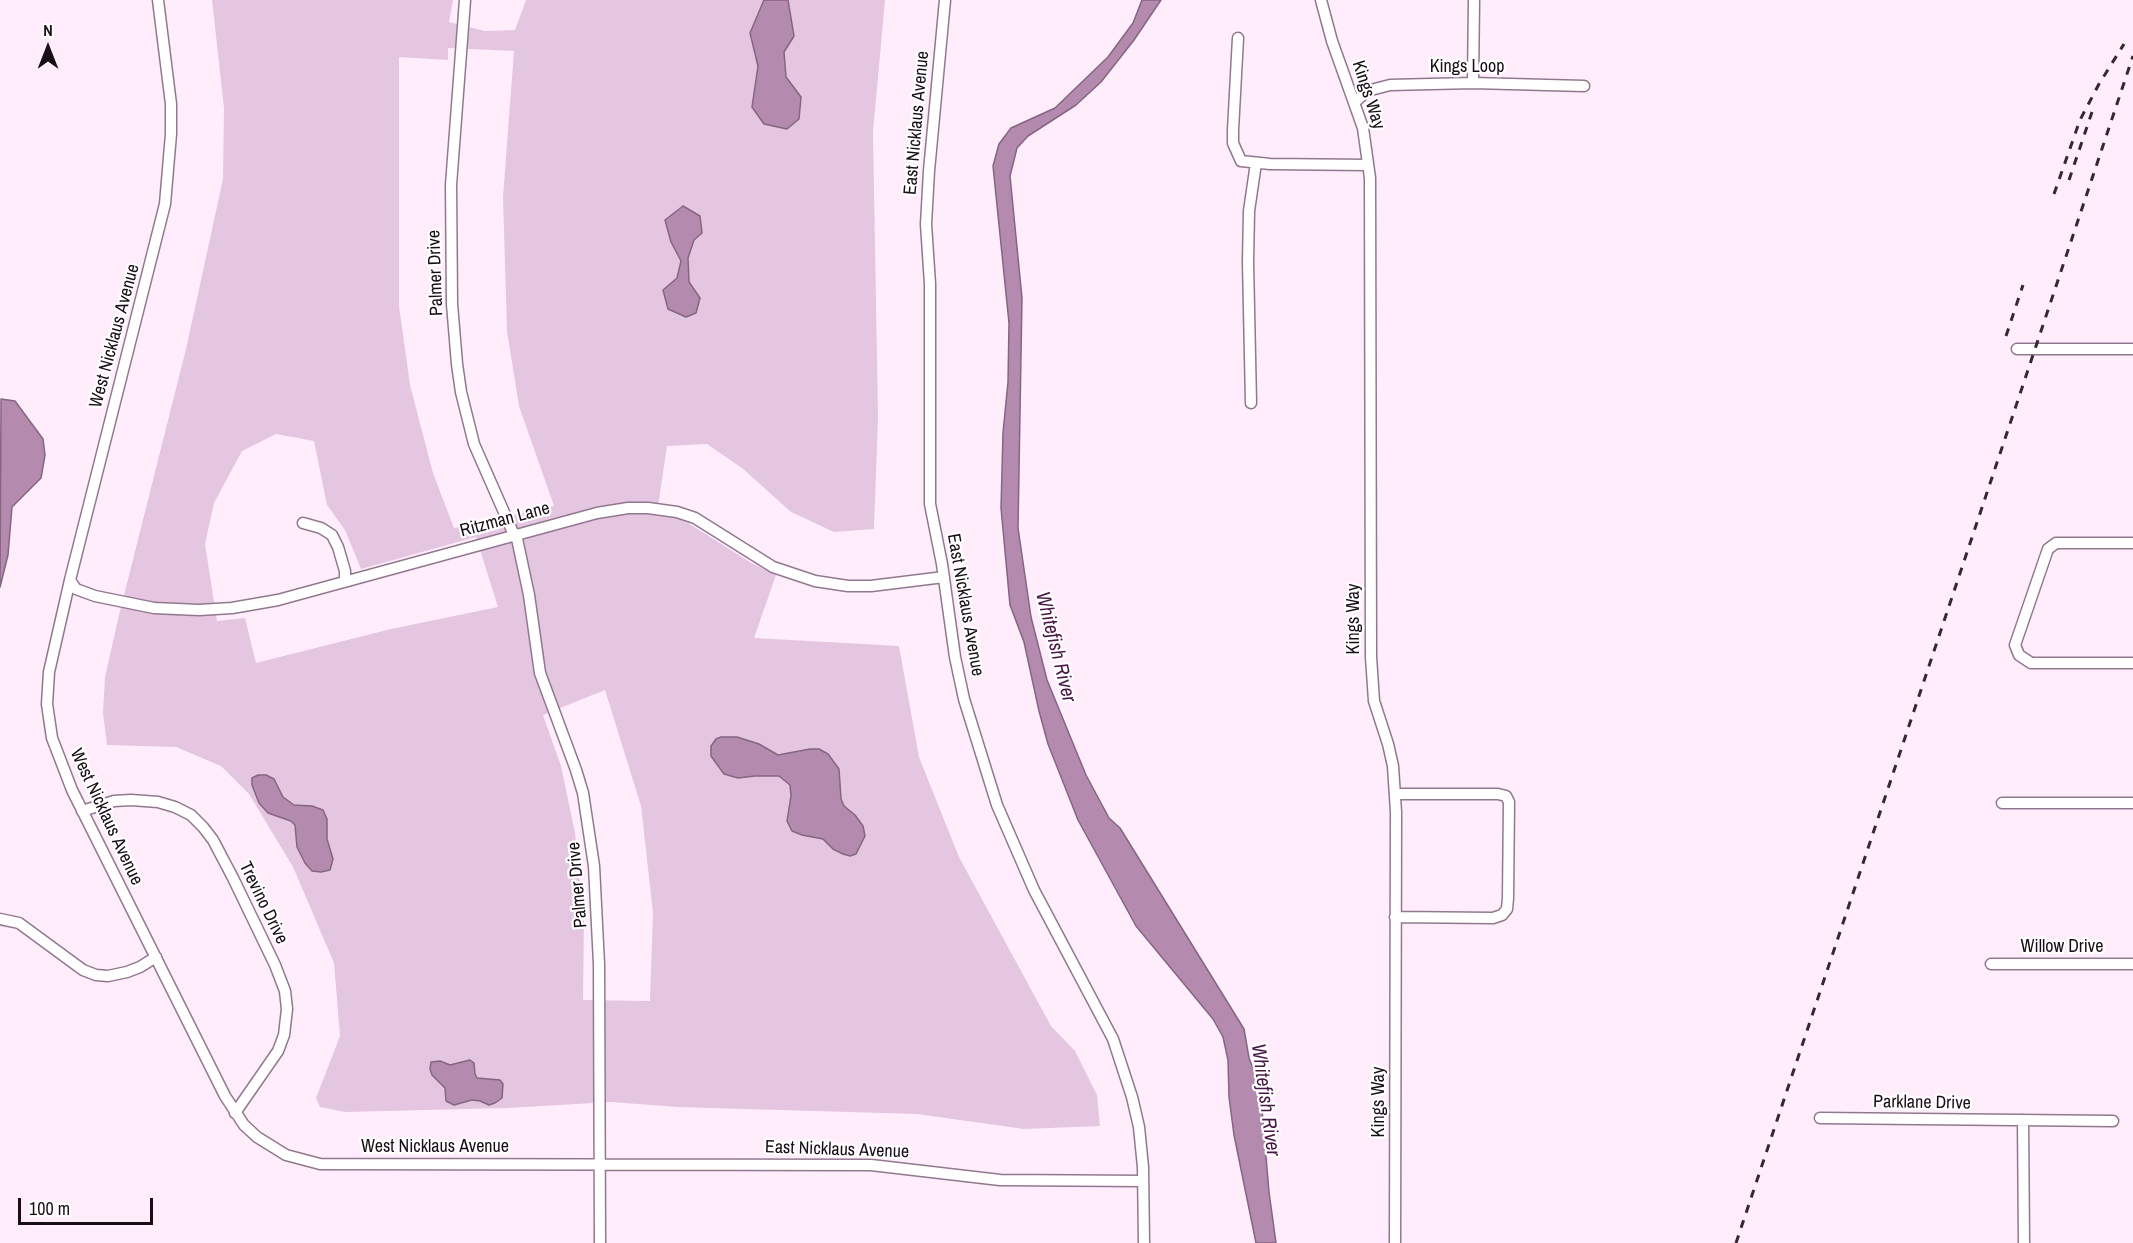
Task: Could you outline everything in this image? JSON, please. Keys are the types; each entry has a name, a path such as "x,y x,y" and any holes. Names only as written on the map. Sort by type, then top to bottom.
{"street":[{"name":"West Nicklaus Avenue","path":"158,0 171,104 170,154 165,204 49,672 47,704 52,738 59,759 82,811 235,1113 256,1137 271,1147 303,1161 320,1164 600,1163"},
{"name":"Palmer Drive","path":"465,0 451,184 452,304 457,364 461,396 474,444 515,534 529,595 540,673 576,770 589,829 596,884 599,946 600,1243"},
{"name":"East Nicklaus Avenue","path":"945,0 928,171 926,224 930,284 930,504 944,578 955,657 989,784 1014,848 1116,1047 1132,1097 1139,1127 1144,1243"},
{"name":"Kings Way","path":"1321,0 1332,41 1355,102 1365,140 1370,178 1371,657 1374,701 1391,755 1395,794 1395,1243"},
{"path":"1473,83 1474,0"},
{"path":"1238,38 1233,142 1241,161 1367,165"},
{"name":"Kings Loop","path":"1355,102 1366,91 1382,86 1473,83 1584,86"},
{"path":"1251,403 1249,221 1256,163"},
{"path":"2017,349 2133,349"},
{"name":"Ritzman Lane","path":"70,580 76,589 154,608 199,610 255,605 515,534 597,513 628,508 677,512 695,518 773,567 815,581 848,586 870,586 944,578"},
{"path":"303,523 321,528 332,535 345,571 345,581"},
{"path":"2133,543 2056,543 2048,549 2015,645 2019,655 2031,663 2133,663"},
{"path":"1395,794 1498,794 1506,796 1509,802 1509,898 1507,909 1502,915 1493,918 1395,917"},
{"name":"Trevino Drive","path":"82,811 114,801 131,800 158,802 175,807 190,815 203,827 213,840 233,878 275,965 282,982 287,1009 284,1035 278,1051 235,1113"},
{"path":"2002,803 2133,803"},
{"path":"0,919 19,923 83,970 96,975 108,976 127,972 156,957"},
{"name":"Willow Drive","path":"1991,964 2133,964"},
{"name":"Parklane Drive","path":"1820,1118 2113,1121"},
{"path":"2023,1120 2024,1243"},
{"name":"East Nicklaus Avenue","path":"600,1163 871,1165 1000,1180 1143,1180"}],"shaded area":[{"path":"212,0 453,0 449,22 485,31 515,30 526,0 885,0 873,132 878,417 874,529 834,532 791,512 742,468 707,444 667,446 657,514 674,517 688,523 753,564 776,575 754,638 899,646 919,757 959,857 1051,1026 1075,1051 1097,1095 1100,1126 1024,1129 917,1114 677,1107 611,1102 507,1108 345,1112 320,1107 316,1098 340,1036 334,963 293,867 249,794 221,766 176,747 107,745 103,713 105,677 186,349 223,179 224,108","holes":["448,48 514,51 503,197 507,331 519,406 554,506 454,528 433,473 410,385 399,306 399,57 448,60","276,434 314,441 327,505 345,530 361,569 476,537 498,607 391,629 256,663 245,618 217,621 205,544 214,503 242,451","605,690 641,806 653,913 650,1001 583,1000 584,921 575,833 561,766 543,715"]},
{"path":"764,0 788,0 794,36 784,52 786,77 801,97 799,119 787,129 764,124 752,107 758,66 750,33"},
{"path":"1142,0 1161,0 1134,40 1101,82 1076,105 1028,136 1017,148 1010,176 1022,298 1018,528 1031,617 1047,680 1086,775 1109,818 1120,828 1244,1029 1249,1058 1260,1086 1276,1243 1256,1243 1234,1135 1229,1097 1228,1060 1223,1037 1213,1019 1136,926 1078,820 1048,744 1024,642 1010,605 1001,508 1009,323 993,166 999,144 1011,128 1055,108 1108,57 1133,23"},
{"path":"683,206 700,216 702,233 694,240 688,258 689,282 700,298 696,313 686,317 668,309 663,290 677,278 681,261 671,242 665,220"},
{"path":"1,399 15,401 43,439 45,455 41,478 12,507 8,555 0,587"},
{"path":"737,737 759,744 778,755 810,749 819,749 828,754 839,769 841,799 844,806 863,826 865,836 856,854 850,856 843,854 833,849 823,839 792,831 787,821 791,796 790,785 779,776 738,778 724,774 711,756 711,746 716,739"},
{"path":"266,775 274,779 283,797 294,805 312,806 323,810 327,819 327,839 333,859 330,870 312,871 297,847 295,825 291,821 268,813 259,803 252,785 252,778"},
{"path":"470,1060 474,1063 477,1078 500,1080 503,1084 502,1098 495,1103 489,1105 472,1100 454,1105 446,1101 445,1088 432,1075 431,1062 440,1061 450,1065"}],"railway":[{"path":"2054,194 2080,120 2124,44"},
{"path":"1736,1243 2133,56"},
{"path":"2069,180 2092,112"},
{"path":"2006,336 2023,285"}],"water label":[{"name":"Whitefish River","path":"1055,647"},
{"name":"Whitefish River","path":"1265,1100"}]}
